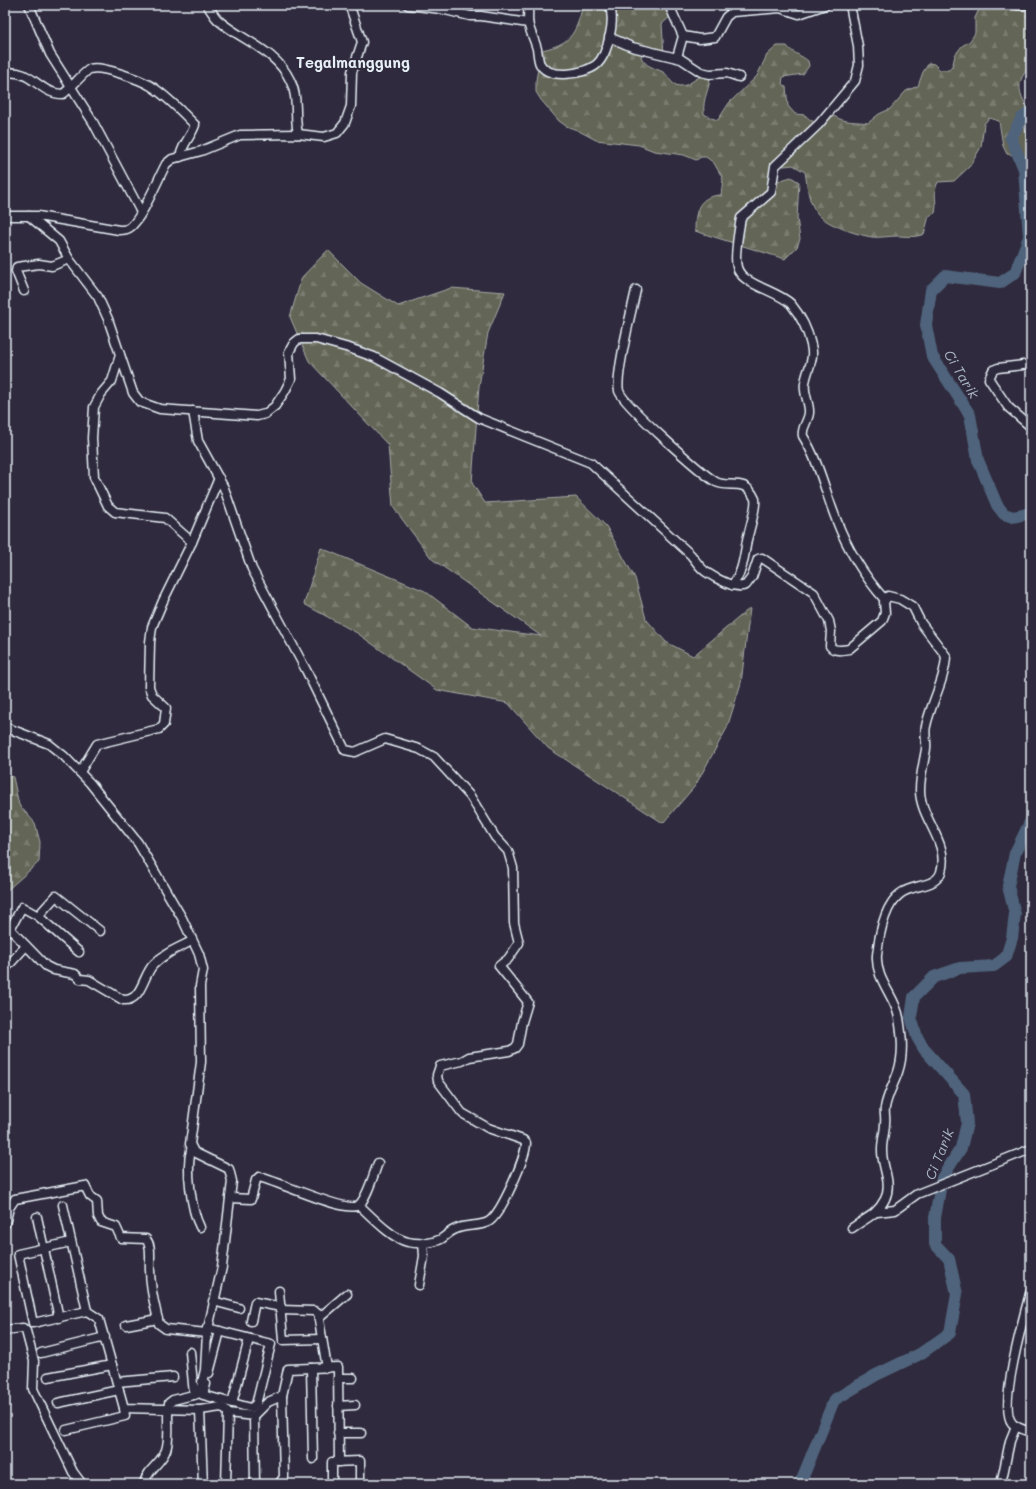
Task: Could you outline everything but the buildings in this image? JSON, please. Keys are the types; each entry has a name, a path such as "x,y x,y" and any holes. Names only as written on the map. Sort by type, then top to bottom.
{"street":[{"path":"29,5 50,54 70,88 77,96 93,122 141,212"},
{"path":"207,5 212,14 222,23 251,41 274,59 290,79 296,99 295,114 298,134"},
{"path":"5,216 38,216 119,230 127,229 132,225 141,212 166,164 172,159 213,146 240,135 298,134 330,136 337,133 345,123 351,106 352,72 362,42 351,10 352,5"},
{"path":"408,5 441,9 470,16 528,23"},
{"path":"528,5 528,23 536,43 539,63 552,74 586,70 595,66 602,59 609,37 612,14 609,5"},
{"path":"669,5 683,36 677,57"},
{"path":"683,36 700,39 715,37 726,17 732,12 780,8 799,14 825,5"},
{"path":"29,216 59,241 70,259 98,296 133,393 140,402 160,409 251,416 265,414 276,406 291,380 288,358 289,352 294,343 299,339 310,338 349,348 374,357 387,364 440,393 479,418 590,463 691,555 704,571 732,585 740,587 748,584 758,560 762,558 814,593 829,621 831,631 830,647 837,650 849,648 882,621 885,613 885,600 859,569 847,546 836,519 823,477 803,436 802,430 809,413 804,385 812,357 812,346 800,316 790,304 780,296 748,281 740,274 736,262 741,218 771,192 774,166 819,124 855,81 859,64 858,46 850,5"},
{"path":"1018,5 1024,5"},
{"path":"609,37 632,47 677,57 701,72 710,74 727,73 739,76"},
{"path":"5,73 20,72 48,91 57,94 63,94 89,69 99,68 110,70 152,86 195,125 182,146 180,157"},
{"path":"24,291 16,271 18,267 39,264 52,266 70,259"},
{"path":"636,290 618,379 621,396 652,427 711,478 721,484 740,484 752,494 755,500 756,509 751,519 742,566 737,580 732,585"},
{"path":"120,355 112,381 101,394 94,407 92,438 94,477 96,483 108,506 115,512 165,518 192,542"},
{"path":"1031,364 998,368 993,370 989,379 1008,407 1031,427"},
{"path":"193,411 198,441 224,488 252,569 306,670 345,750 355,752 385,739 419,749 434,757 470,796 495,837 508,851 511,857 515,888 514,923 519,943 508,959 499,966 528,1002 522,1022 518,1044 512,1050 474,1056 440,1066 438,1078 467,1118 488,1128 523,1140 526,1146 504,1203 494,1218 480,1225 458,1228 441,1239 423,1243 406,1242 395,1236 359,1205"},
{"path":"80,772 97,744 159,729 164,724 166,708 152,695 149,687 150,636 163,601 192,542 219,478"},
{"path":"877,1212 888,1190 888,1180 882,1157 886,1122 885,1107 891,1083 897,1072 902,1043 899,1015 885,989 877,956 886,916 891,904 907,889 935,881 939,876 943,863 941,849 923,806 920,788 926,747 925,728 943,671 946,656 921,623 913,607 893,596 888,596 885,600"},
{"path":"5,727 50,744 80,772 116,813 138,843 182,918 199,954 203,970 200,986 201,1062 194,1105 190,1144 191,1150 188,1164 194,1210 200,1227"},
{"path":"38,916 56,896 100,931"},
{"path":"79,952 38,916 22,907 10,929 46,966 54,970 75,974 80,979 89,980 119,998 128,1001 139,992 149,969 155,963 165,954 192,941"},
{"path":"5,969 26,946"},
{"path":"852,1228 877,1212 894,1210 914,1195 1031,1149"},
{"path":"144,1484 147,1474 166,1451 169,1437 169,1403 173,1400 194,1395 201,1387 205,1370 207,1330 222,1267 230,1198 231,1176 229,1168 191,1150"},
{"path":"359,1205 378,1163"},
{"path":"230,1198 251,1199 256,1178 259,1177 347,1207 359,1205"},
{"path":"5,1224 9,1208 15,1199 85,1186 90,1196 97,1201 98,1216 101,1222 116,1227 121,1238 146,1239 148,1242 150,1254 151,1289 159,1324 164,1329 220,1331 271,1344 256,1404 251,1408 203,1395 220,1331"},
{"path":"63,1205 87,1311 100,1319 125,1416 66,1430"},
{"path":"38,1216 59,1318"},
{"path":"71,1242 18,1254 33,1323 87,1311"},
{"path":"420,1285 424,1256 423,1243"},
{"path":"1031,1290 1013,1360 1009,1398 1009,1416 1011,1422 1016,1426 1031,1432"},
{"path":"279,1291 283,1340 322,1339"},
{"path":"319,1318 347,1294"},
{"path":"213,1301 239,1308"},
{"path":"251,1321 255,1302 281,1309 314,1311 318,1314 319,1318 327,1368"},
{"path":"126,1325 158,1319"},
{"path":"5,1330 22,1328 26,1331 34,1360 33,1389 73,1472 82,1484"},
{"path":"41,1353 105,1337"},
{"path":"232,1403 249,1339"},
{"path":"190,1352 194,1395"},
{"path":"48,1377 112,1365"},
{"path":"279,1484 284,1477 282,1396 288,1369 338,1367 339,1462"},
{"path":"311,1368 313,1458"},
{"path":"58,1403 118,1386 173,1377"},
{"path":"338,1378 353,1378"},
{"path":"255,1484 254,1416 268,1402 282,1396"},
{"path":"338,1406 355,1405"},
{"path":"124,1408 200,1410 221,1407 228,1413 254,1416"},
{"path":"200,1410 203,1484"},
{"path":"226,1484 228,1413"},
{"path":"1001,1484 1010,1442 1016,1426"},
{"path":"338,1433 361,1433"},
{"path":"332,1484 332,1462 360,1462 360,1484"}],"green space":[{"path":"583,5 669,5 672,15 662,24 664,55 643,50 641,57 648,65 665,73 676,85 685,85 705,74 710,74 704,102 704,114 711,118 718,120 729,103 757,76 767,55 777,46 787,46 808,61 809,66 803,74 783,77 782,84 786,87 788,106 795,114 805,115 814,122 819,122 834,116 846,121 868,123 879,114 890,109 906,91 918,86 923,72 929,63 934,64 940,70 949,70 953,64 955,55 962,46 970,41 975,33 975,18 981,5 1031,5 1031,65 1022,77 1020,87 1022,98 1029,110 1024,126 1031,149 1031,157 1007,154 1003,146 999,121 989,118 984,124 981,147 970,166 954,181 938,182 935,190 935,213 929,216 924,234 917,236 872,237 851,232 827,222 817,213 811,203 805,172 793,165 784,166 777,164 774,181 791,177 799,182 797,218 800,239 797,247 785,259 695,231 696,217 699,206 707,198 721,195 723,179 714,163 706,157 701,157 696,160 684,155 654,151 639,145 596,140 566,126 559,121 536,92 536,80 539,63 538,51 564,42 570,37 577,25"},
{"path":"328,250 361,283 398,306 451,288 505,292 488,333 479,386 472,483 485,503 576,497 606,526 635,578 646,619 666,642 693,656 750,608 741,683 727,728 695,786 663,823 548,748 508,703 437,690 357,633 304,604 321,548 425,591 472,627 541,636 432,559 393,507 388,445 309,361 290,317 302,277"},
{"path":"5,775 13,777 19,805 35,823 40,842 39,862 5,892"}],"waterway":[{"name":"Ci Tarik","path":"1031,111 1021,119 1011,138 1024,169 1029,237 1015,273 1000,283 945,276 931,290 926,325 932,356 970,415 978,460 997,505 1004,514 1013,517 1031,513"},
{"name":"Ci Tarik","path":"800,1484 834,1400 876,1375 920,1354 950,1333 957,1294 949,1259 935,1244 935,1218 942,1178 961,1148 967,1123 964,1094 924,1049 917,1037 911,1017 914,997 934,977 960,968 994,966 1006,957 1012,938 1015,914 1008,886 1015,853 1031,820"}],"district":[{"name":"Tegalmanggung","path":"353,62"}]}
